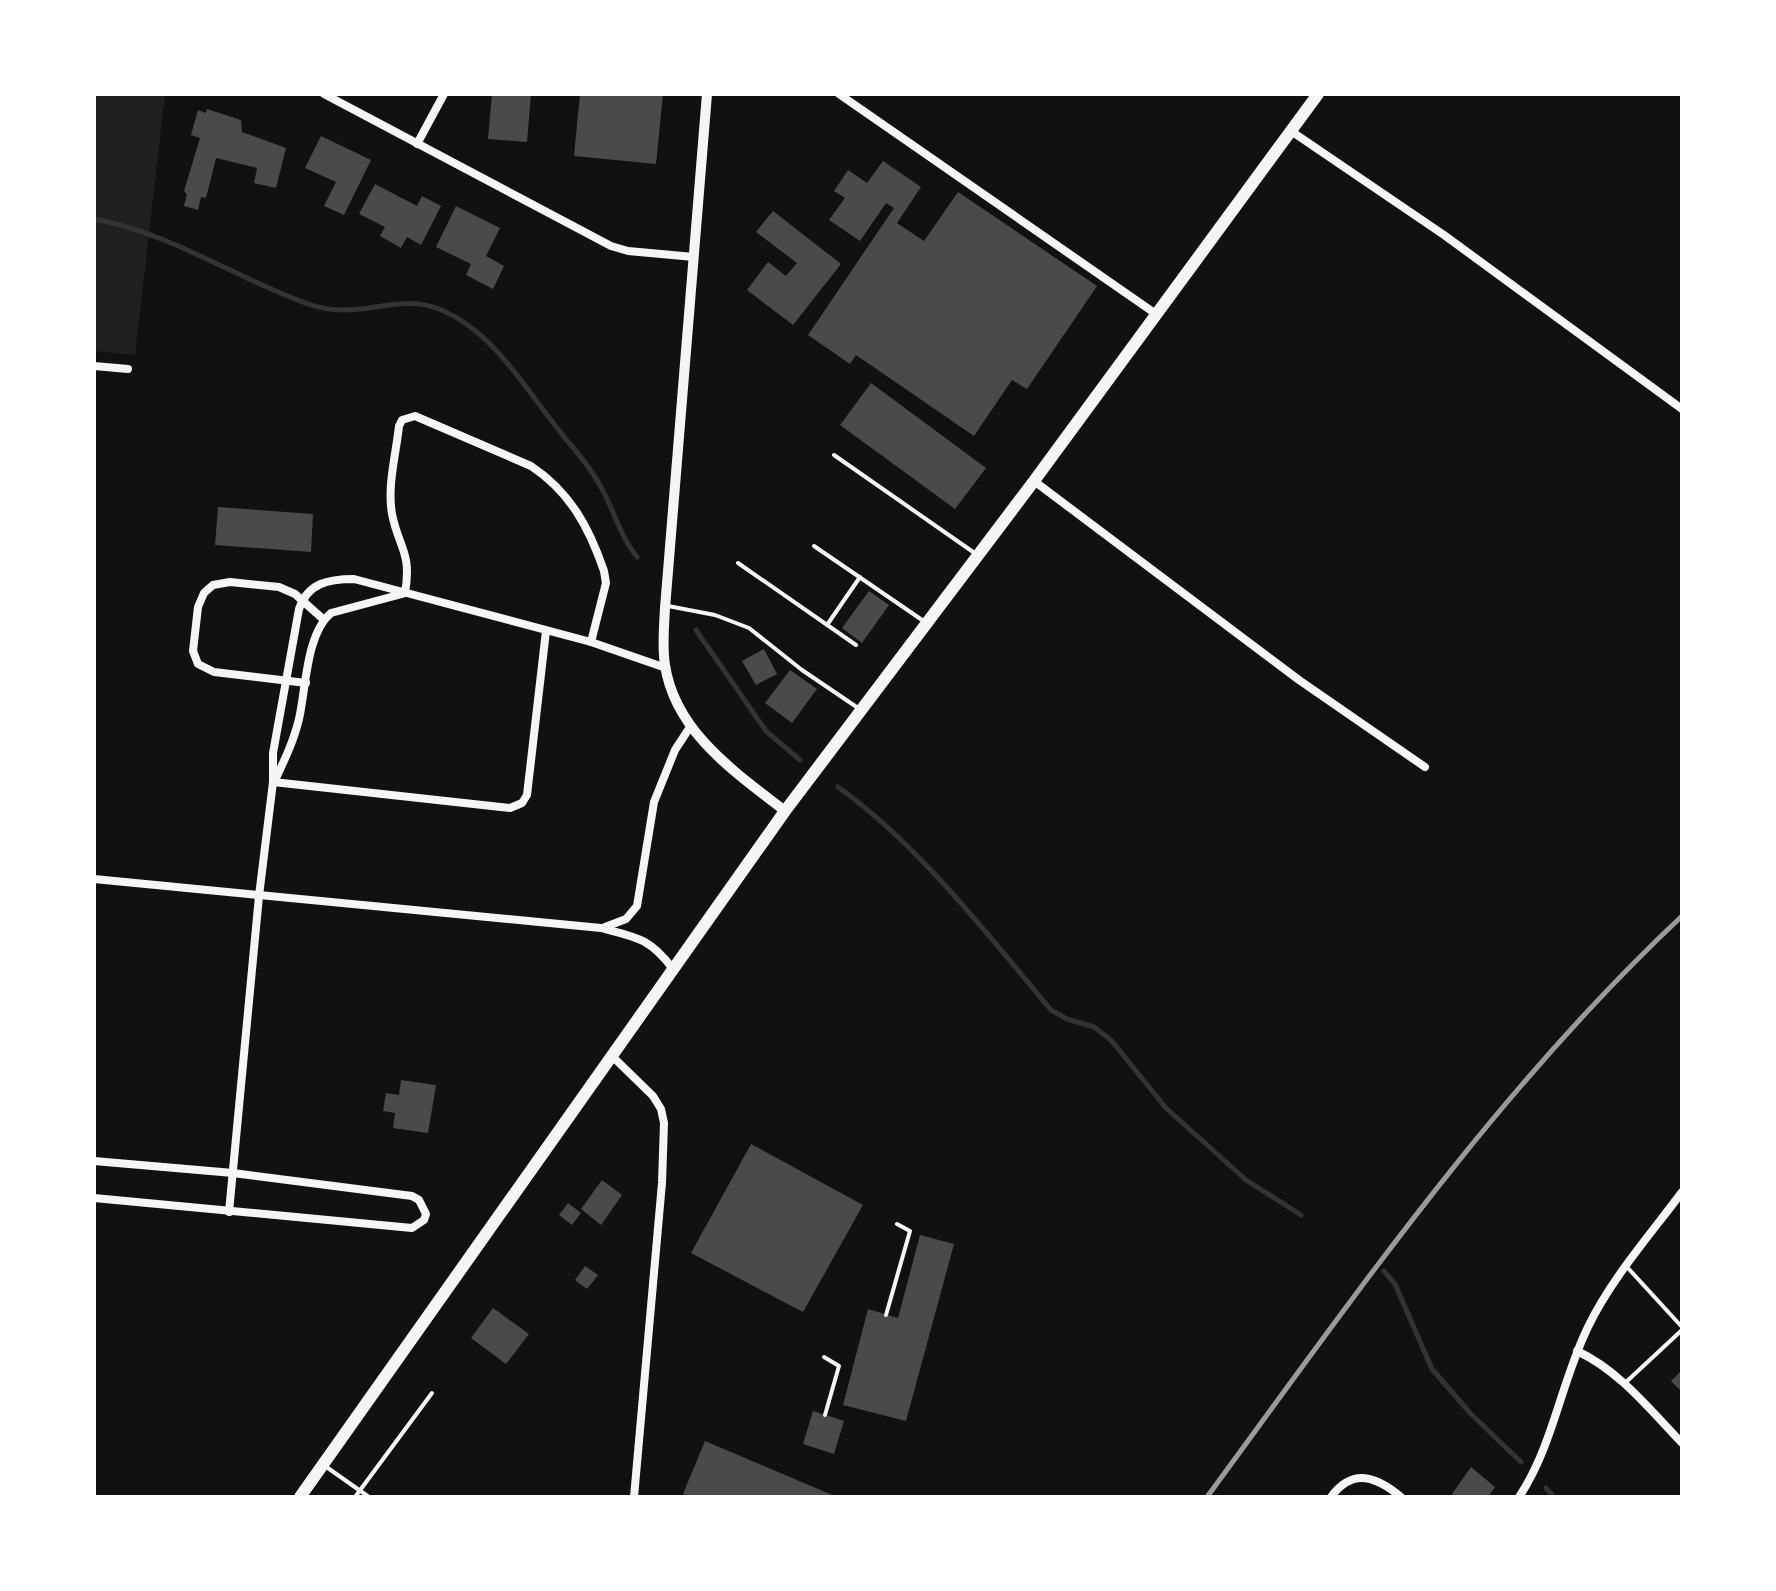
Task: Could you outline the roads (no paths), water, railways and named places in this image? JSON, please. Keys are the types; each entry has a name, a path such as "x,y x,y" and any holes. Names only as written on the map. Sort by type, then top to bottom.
{"main road":[{"path":"300,1497 785,811 1034,481 1318,94"}],"street":[{"path":"324,94 611,246 628,251 694,257"},
{"path":"417,144 444,94"},
{"path":"707,94 663,645 674,698 690,727 739,775 785,811"},
{"path":"839,94 1156,314"},
{"path":"1291,131 1444,235 1682,409"},
{"path":"94,366 128,369"},
{"path":"405,593 408,563 391,498 399,426 402,420 415,416 531,466 560,488 573,503 600,559 606,583 591,642"},
{"path":"1034,481 1299,680 1425,767"},
{"path":"229,1212 273,782 273,753 302,600 317,584 354,579 591,642 666,668"},
{"path":"306,683 214,672 198,664 193,651 198,607 204,593 213,585 230,582 279,587 302,600 323,619"},
{"path":"273,782 288,753 299,721 315,635 323,619 331,613 405,593"},
{"path":"273,782 510,808 522,803 527,795 546,631"},
{"path":"601,928 619,924 637,906 647,827 654,802 675,750 690,727"},
{"path":"94,879 601,928 648,942 673,969"},
{"path":"612,1056 653,1096 661,1109 664,1123 662,1183 634,1497"},
{"path":"94,1161 233,1173 412,1196 419,1200 426,1214 424,1220 412,1228 94,1198"},
{"path":"1519,1497 1541,1457 1588,1326 1682,1192"},
{"path":"1577,1351 1599,1361 1682,1443"},
{"path":"1331,1497 1335,1491 1357,1479 1378,1480 1401,1497"}],"lane":[{"path":"834,455 978,555"},
{"path":"814,546 927,623"},
{"path":"738,563 856,645"},
{"path":"826,625 860,577"},
{"path":"665,605 715,615 749,628 802,670 861,710"},
{"path":"886,1315 910,1231 897,1224"},
{"path":"1625,1384 1682,1328 1627,1267"},
{"path":"824,1357 839,1366 825,1415"},
{"path":"355,1497 432,1393"},
{"path":"323,1465 369,1497"}],"waterway":[{"path":"94,219 176,245 281,293 326,309 423,305 458,318 504,359 588,467 637,557"},
{"path":"696,630 766,731 800,760"},
{"path":"838,787 868,810 924,863 1051,1010 1067,1019 1094,1027 1111,1040 1166,1108 1246,1180 1301,1215"},
{"path":"1384,1271 1395,1284 1432,1369 1471,1414 1521,1462"},
{"path":"1546,1488 1554,1497"}],"railway":[{"path":"1207,1497 1374,1270 1490,1122 1615,982 1682,916"}]}
